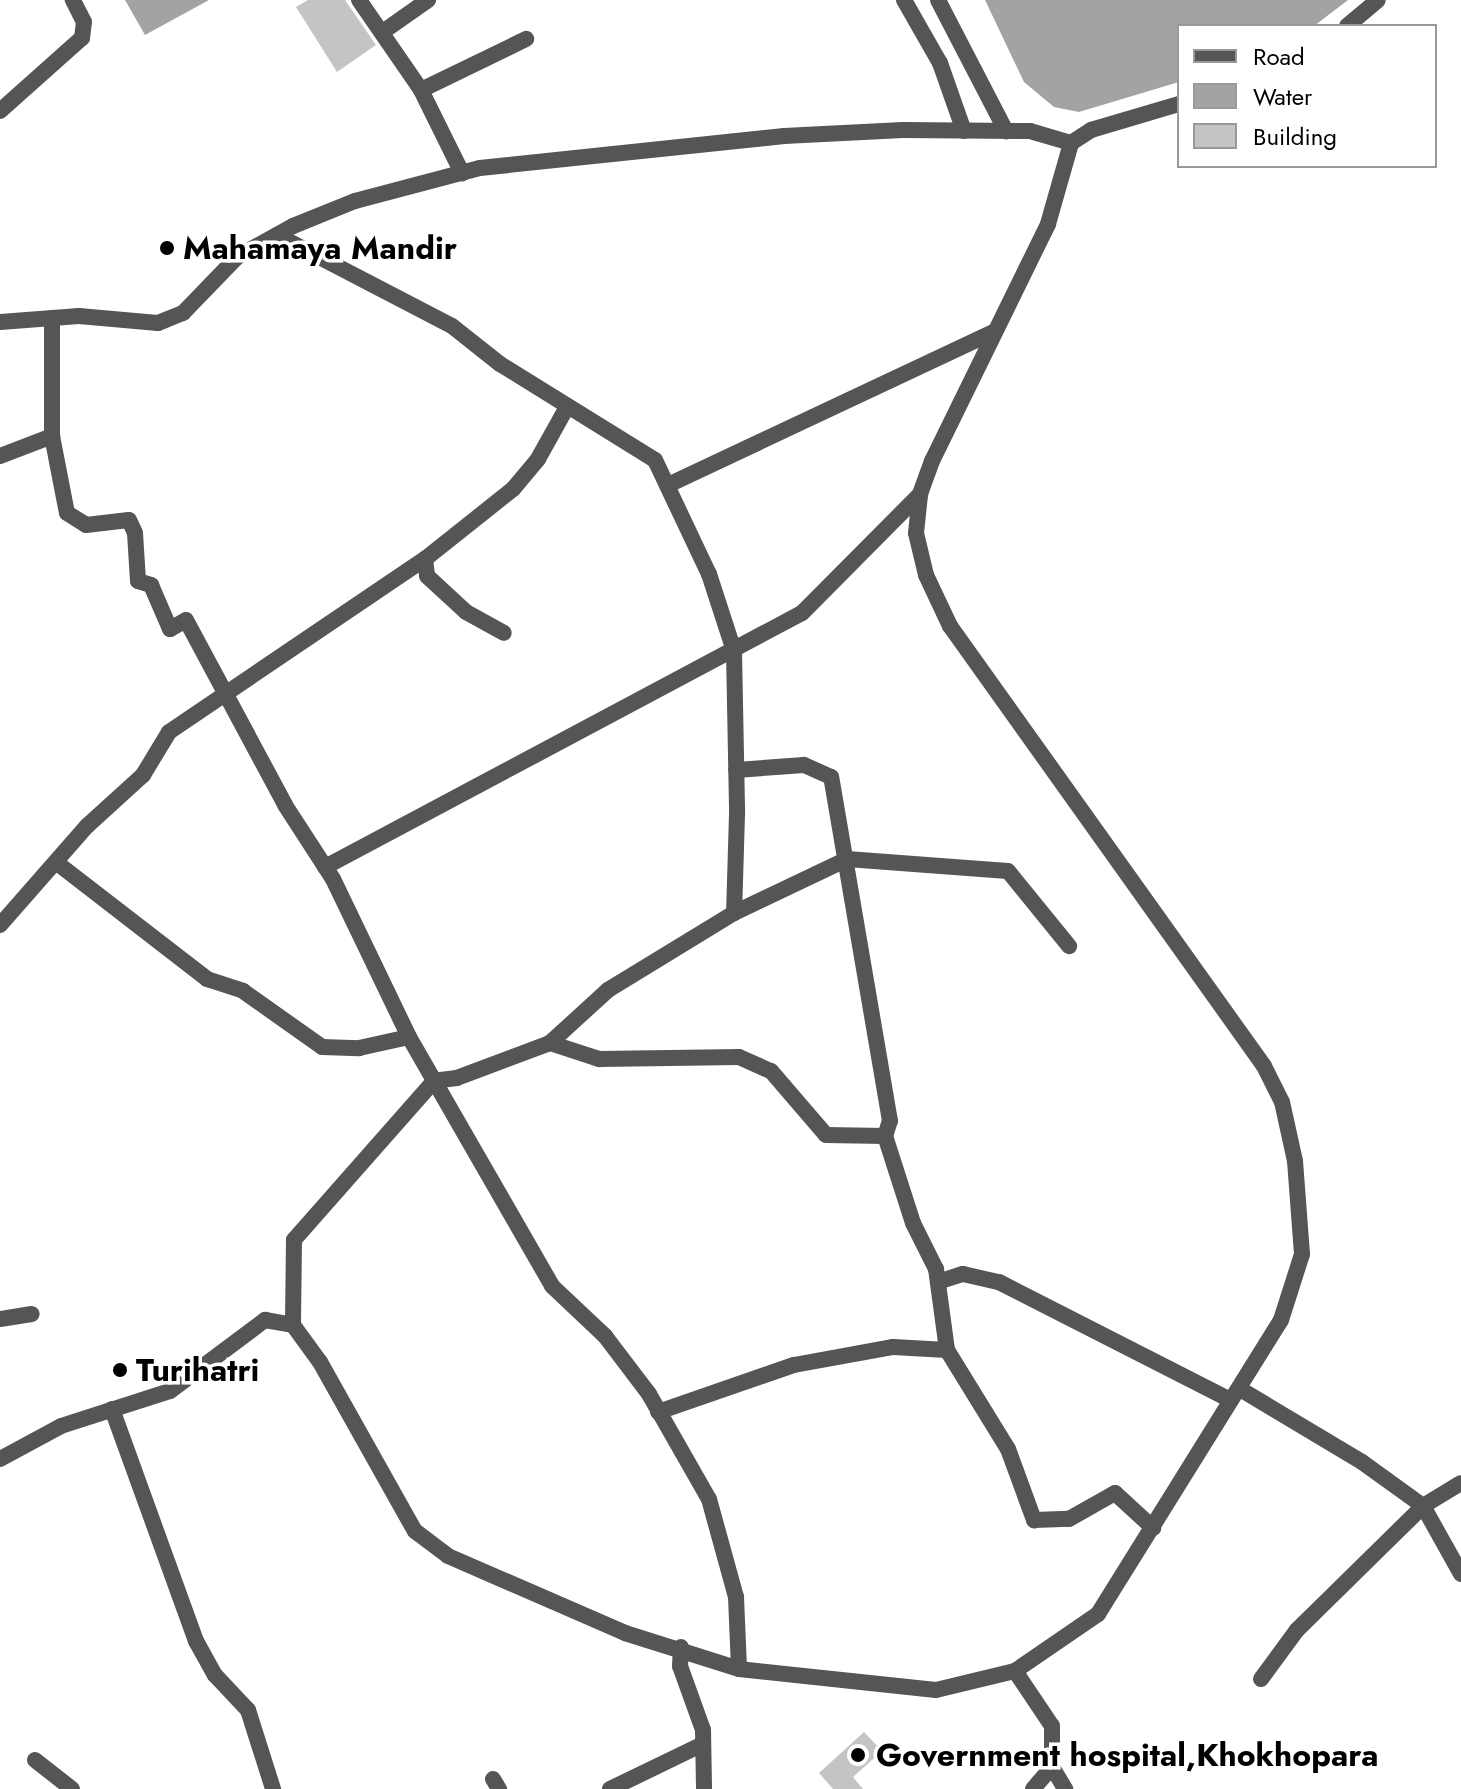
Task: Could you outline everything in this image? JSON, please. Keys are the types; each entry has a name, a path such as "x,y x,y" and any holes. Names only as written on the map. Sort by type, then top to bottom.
{"street":[{"path":"0,111 82,38 84,22 73,0"},
{"path":"359,0 384,31 421,90 462,173"},
{"path":"384,31 428,0"},
{"path":"904,0 940,63 964,131"},
{"path":"938,0 1006,131"},
{"path":"1349,24 1378,0"},
{"path":"421,90 526,39"},
{"path":"1069,946 1008,871 847,859 734,913 608,990 550,1043 457,1078 434,1081 294,1240 293,1325 320,1362 415,1531 448,1556 625,1633 681,1647 739,1669 936,1690 1015,1671 1098,1614 1281,1320 1302,1254 1295,1161 1282,1102 1235,1021 950,626 926,575 916,533 920,494 993,332 1048,224 1071,143 1091,130 1177,105"},
{"path":"0,322 52,318 158,323 183,313 237,257 277,235 355,201 462,173 784,136 1030,131 1071,143"},
{"path":"277,235 452,326 567,407 655,460 709,574 734,651 734,913"},
{"path":"52,318 52,436 67,513 86,525 129,520 135,533 138,581 151,585 170,629 186,620 223,696 325,867 409,1037 552,1286 605,1336 658,1412 709,1499 736,1597 739,1669"},
{"path":"668,485 886,386 901,371 993,332"},
{"path":"0,925 87,826 143,775 169,732 425,559 513,489 538,459 567,407"},
{"path":"0,456 52,436"},
{"path":"325,867 802,613 920,494"},
{"path":"425,559 427,576 466,612 504,633"},
{"path":"736,770 804,765 831,777 890,1121 885,1136 938,1282 947,1350 1008,1449 1034,1520 1069,1519 1115,1493 1153,1528"},
{"path":"57,863 207,979 243,991 322,1047 359,1048 409,1037"},
{"path":"550,1043 599,1059 739,1057 771,1071 826,1135 885,1136"},
{"path":"938,1282 963,1274 999,1282 1328,1439 1423,1506 1461,1574"},
{"path":"0,1319 32,1314"},
{"path":"0,1459 61,1426 170,1391 265,1320 293,1325"},
{"path":"658,1412 794,1365 893,1347 947,1350"},
{"path":"112,1409 196,1641 215,1675 248,1710 273,1789"},
{"path":"1261,1679 1297,1630 1423,1506 1461,1483"},
{"path":"681,1647 680,1666 703,1730 704,1789"},
{"path":"1015,1671 1052,1726 1052,1767 1065,1789"},
{"path":"610,1789 703,1744"},
{"path":"35,1760 72,1789"},
{"path":"1033,1789 1052,1767"}],"water":[{"path":"125,0 209,0 145,35"},
{"path":"985,0 1348,0 1317,24 1177,24 1177,83 1079,112 1054,107 1024,82"}],"building":[{"path":"308,0 345,0 376,45 337,72 296,7"},
{"path":"864,1732 882,1751 853,1777 863,1789 833,1789 819,1773"}],"place":[{"name":"Mahamaya Mandir","path":"167,248"},
{"name":"Turihatri","path":"120,1370"},
{"name":"Government hospital,Khokhopara","path":"858,1755"}]}
